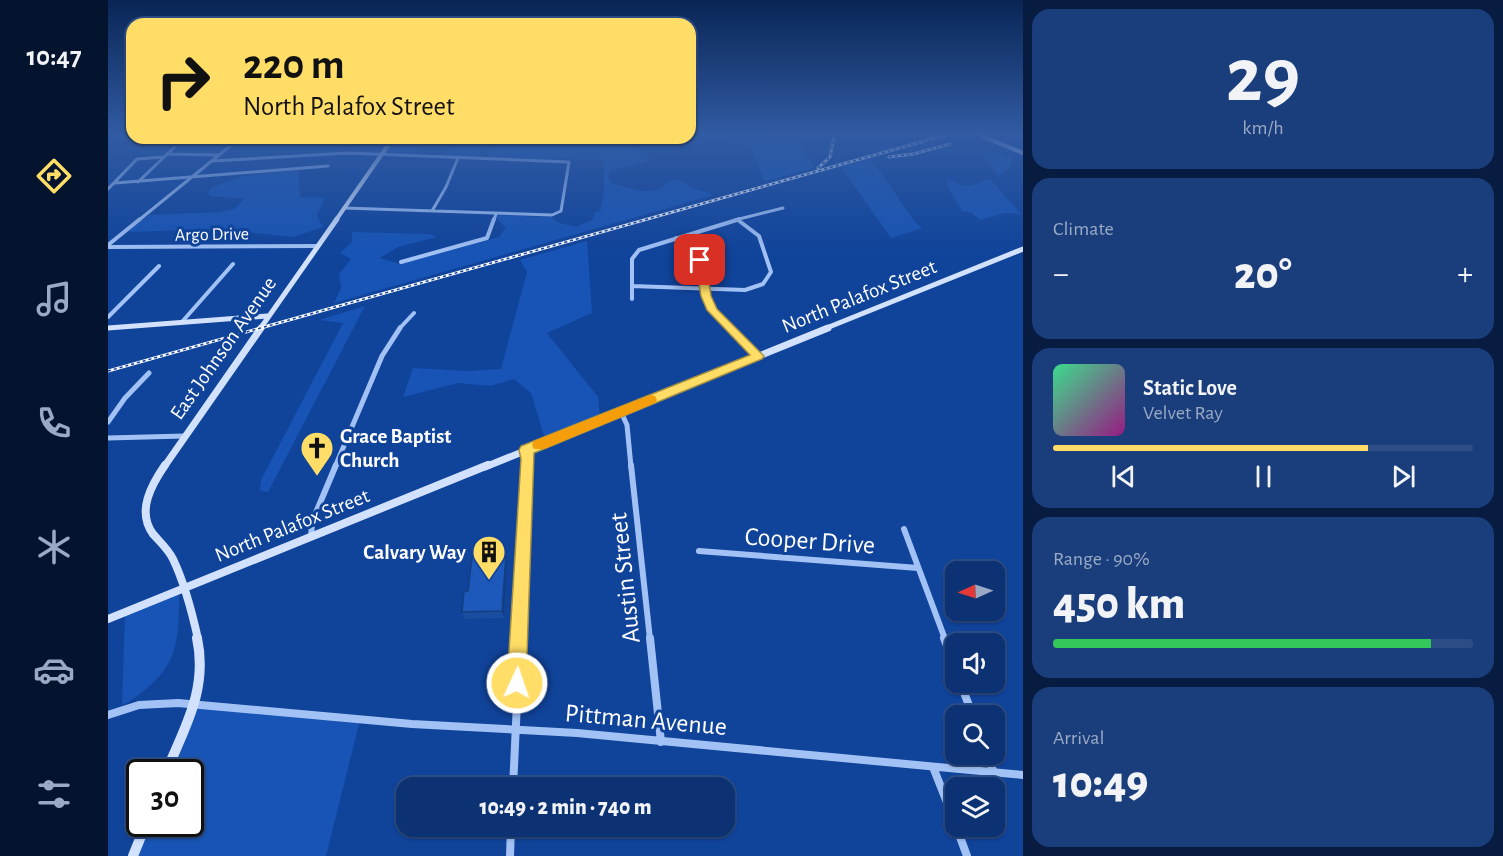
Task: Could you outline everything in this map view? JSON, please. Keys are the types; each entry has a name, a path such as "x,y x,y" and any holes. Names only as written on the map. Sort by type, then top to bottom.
{"main road":[{"name":"East Johnson Avenue","path":"171,759 201,680 202,660 184,588 168,551 154,538 146,517 153,483 368,173"},
{"name":"North Palafox Street","path":"108,619 1023,249"},
{"path":"108,328 267,316"},
{"path":"133,856 141,837"}],"street":[{"path":"108,189 124,173"},
{"path":"138,182 147,173"},
{"path":"108,246 196,173"},
{"path":"115,182 189,179 254,173"},
{"path":"432,211 452,173"},
{"path":"344,208 555,215 561,211 567,173"},
{"path":"632,299 632,259 635,253 676,238 783,208"},
{"path":"401,262 484,240 490,235 496,213"},
{"path":"632,286 705,290 748,289 764,283 770,276 770,268 761,239 738,220"},
{"path":"676,238 700,260 708,303 717,317 758,356"},
{"name":"Argo Drive","path":"108,246 316,246"},
{"path":"181,323 233,264"},
{"path":"108,316 159,266"},
{"path":"311,537 312,522 382,356 398,334 405,318 414,313"},
{"path":"108,422 125,398 149,373"},
{"name":"Austin Street","path":"621,412 627,425 661,742"},
{"path":"108,438 184,436"},
{"path":"513,777 528,459 526,450"},
{"path":"904,529 945,640"},
{"name":"Cooper Drive","path":"699,551 918,568"},
{"name":"Pittman Avenue","path":"108,715 139,705 178,703 412,724 515,728 1023,775"},
{"path":"991,765 994,773"},
{"path":"933,767 945,798"},
{"path":"510,856 511,837"},
{"path":"960,837 967,856"}],"shaded area":[{"path":"298,173 300,197 325,198 317,216 323,227 293,237 216,229 130,232 129,230 149,215 221,212 234,209 244,199 211,196 208,193 211,188 240,177"},
{"path":"604,173 609,173 611,183 641,191 659,189 672,180 681,181 692,188 714,195 334,303 341,288 339,274 351,259 340,253 352,242 352,232 430,234 437,237 398,247 380,258 400,264 499,237 506,228 497,219 498,215 551,217 560,223 576,227 592,220 595,213 600,211 604,193"},
{"path":"761,173 795,173 765,181"},
{"path":"845,173 881,173 915,222 922,228 891,238"},
{"path":"947,178 968,186 990,179 1021,214 1005,213 980,220 972,213 962,211 948,187"},
{"path":"587,241 592,313 547,333 598,397 600,418 545,439 531,393 514,379 491,386 458,383 403,397 413,368 466,371 501,369 527,272 520,260"},
{"path":"365,306 268,492 260,490 261,480 343,323 319,320"},
{"path":"179,594 177,636 170,660 154,682 122,705 125,615"},
{"path":"193,705 360,720 326,856 133,856 141,837 204,837 204,759 171,759"}],"building":[{"name":"Calvary Way","path":"506,556 502,611 462,612 464,591 468,591 472,557"}],"railway":[{"path":"108,371 811,173"}],"slow traffic":[{"path":"539,445 650,400"}],"place":[{"name":"Grace Baptist Church","path":"317,477"},
{"name":"Calvary Way","path":"489,581"}],"route":[{"path":"517,683 528,459 526,450 758,356 712,310 706,296 700,260"}]}
